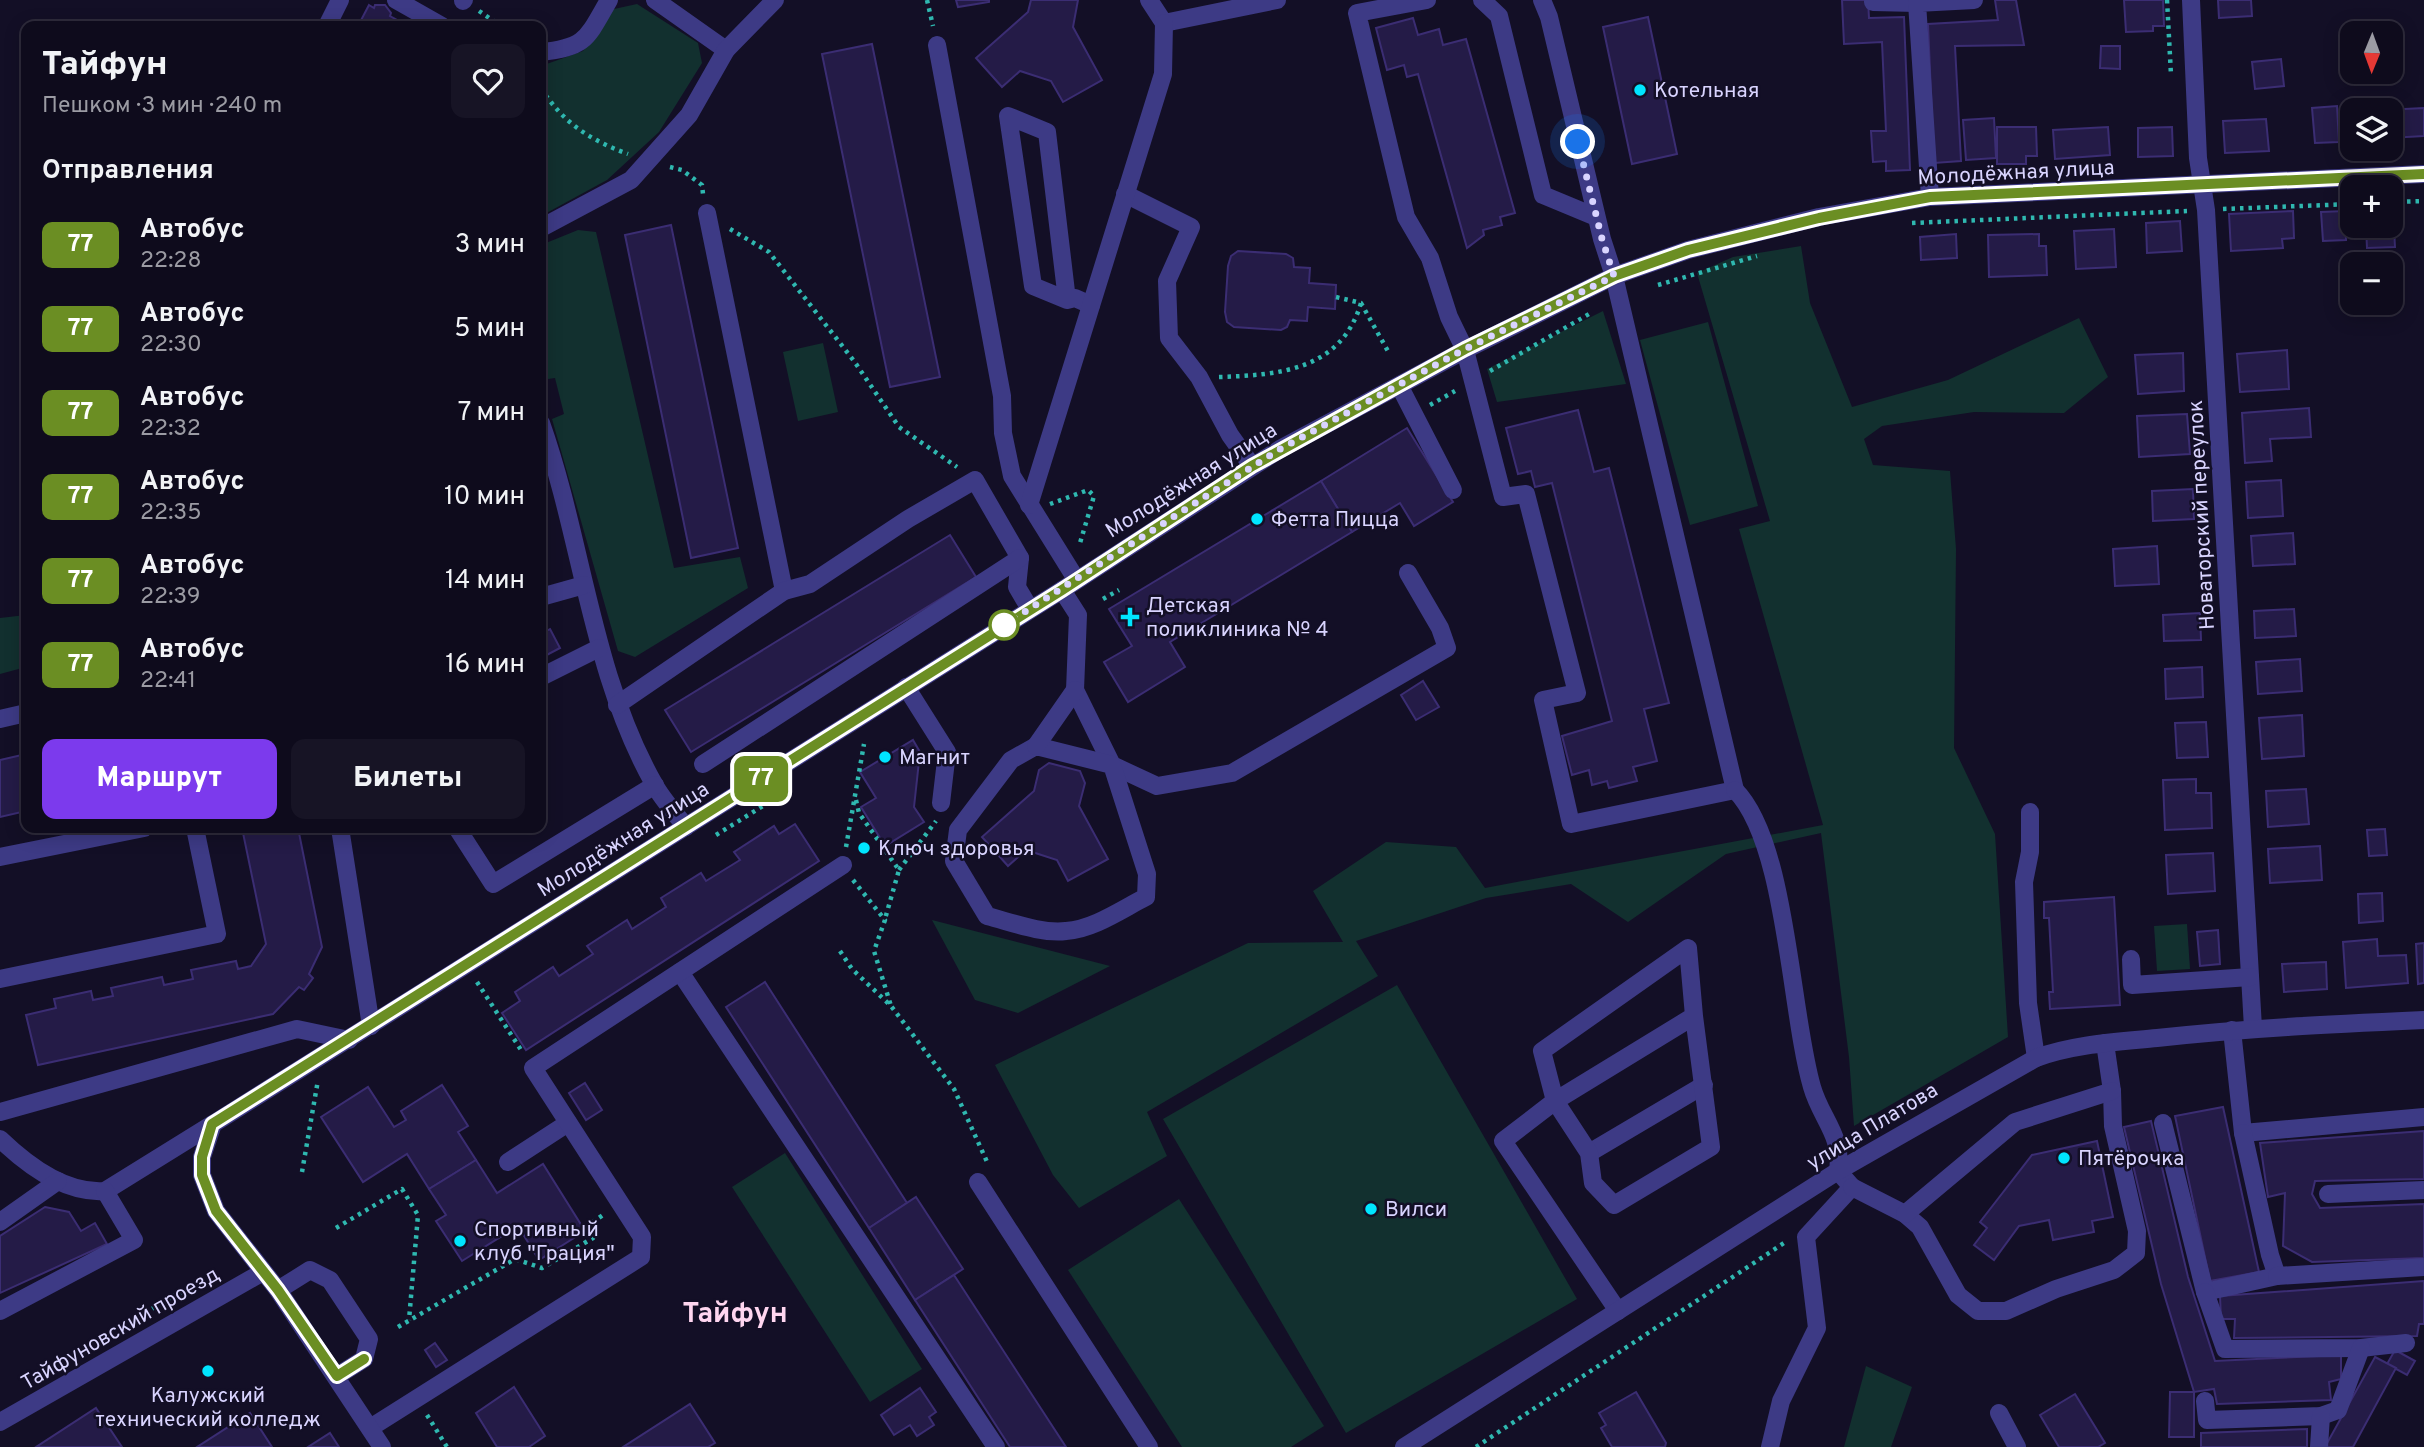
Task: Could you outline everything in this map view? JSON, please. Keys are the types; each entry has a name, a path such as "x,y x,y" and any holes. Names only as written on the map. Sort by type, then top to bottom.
{"street":[{"path":"330,21 340,0"},
{"path":"396,0 433,21"},
{"path":"546,52 573,49 593,29 609,0"},
{"path":"656,0 726,50"},
{"path":"546,225 631,180 689,115 726,50 775,0"},
{"path":"1031,508 1163,74 1164,23 1149,0"},
{"path":"1164,23 1277,0"},
{"path":"1427,0 1357,13 1375,78 1406,217 1430,258 1449,317 1465,349 1503,497 1526,494 1577,693 1543,700 1571,824 1735,790"},
{"path":"1482,0 1499,16 1543,195 1596,217"},
{"path":"1542,0 1549,17 1596,217 1619,296 1735,790 1749,803 1772,869 1812,1088 1841,1151 1838,1171 1852,1187 1905,1214 1920,1227 1958,1295 1978,1311 2006,1311 2056,1289 2114,1270 2136,1253 2137,1231 2113,1126 2112,1091 2105,1043"},
{"path":"1873,2 1974,0"},
{"name":"Новаторский переулок","path":"2191,0 2198,158 2206,210 2253,1028"},
{"path":"1917,3 1930,197"},
{"path":"937,45 1002,396 1003,433 1012,476 1069,585 1078,615 1074,690 1112,765 1147,874 1146,897 1096,922 1066,931 1038,928 986,916 954,861 958,830 1011,760 1036,746 1074,690"},
{"path":"1067,300 1047,132 1008,116 1033,286 1067,300 1075,298 1091,305"},
{"name":"Молодёжная улица","path":"105,1191 1069,585 1252,466 1465,349 1614,276 1688,250 1819,218 1930,197 2424,174"},
{"path":"1125,194 1191,227 1167,281 1169,338 1199,377 1230,435 1252,466"},
{"path":"707,214 784,591"},
{"path":"1400,387 1416,413 1452,490"},
{"path":"546,439 573,527 599,648 617,705 654,785 686,827"},
{"path":"617,705 784,591 810,584 908,519 975,480 1020,558 1017,587 1030,609"},
{"path":"703,764 1020,558"},
{"path":"1036,746 1112,765 1157,786 1232,773 1447,648 1440,628 1408,573"},
{"path":"546,596 584,585"},
{"path":"546,674 599,648"},
{"path":"906,687 947,752 941,803"},
{"path":"0,719 21,714"},
{"path":"460,833 493,884 654,785"},
{"path":"2030,812 2030,852 2024,882 2028,1003 2036,1058"},
{"path":"0,857 86,833"},
{"path":"0,979 216,934 196,833"},
{"path":"341,833 371,1026"},
{"path":"370,1428 641,1257 642,1237 533,1068 843,865"},
{"path":"1688,948 1694,1016 1711,1147 1614,1205 1593,1183 1589,1153 1555,1101 1542,1051 1688,948"},
{"path":"2131,959 2132,985 2250,977"},
{"path":"680,971 996,1447"},
{"path":"1618,1311 1503,1141 1555,1101 1694,1016"},
{"name":"улица Платова","path":"1404,1447 1838,1171 2036,1058 2053,1052 2105,1043 2232,1030 2424,1020"},
{"path":"0,1112 297,1029 349,1040"},
{"path":"2232,1030 2243,1133 2277,1276"},
{"path":"1589,1153 1704,1085"},
{"path":"1905,1214 2014,1122 2112,1091"},
{"path":"2243,1133 2424,1117"},
{"path":"509,1162 568,1123"},
{"path":"2163,1123 2204,1292 2225,1349 2361,1348 2406,1343"},
{"path":"212,1124 202,1157 202,1175 216,1211 278,1290 382,1447"},
{"path":"0,1139 18,1156 58,1181 77,1189 105,1191 134,1241 0,1311"},
{"path":"985,1177 1149,1447"},
{"path":"0,1222 58,1181"},
{"path":"1770,1447 1781,1401 1817,1328 1806,1237 1852,1187"},
{"path":"2328,1194 2424,1190"},
{"path":"2204,1292 2277,1276 2424,1267"},
{"path":"278,1290 310,1270 330,1280 369,1339 364,1359 337,1376"},
{"name":"Тайфуновский проезд","path":"0,1422 263,1272"},
{"path":"2205,1401 2207,1420 2321,1416 2338,1410 2361,1348"},
{"path":"1999,1413 2017,1447"},
{"path":"2319,1447 2321,1416"}],"path":[{"path":"927,0 937,45"},
{"path":"2403,202 2424,201"},
{"path":"1906,223 2340,204"},
{"path":"707,214 769,252 854,361 899,427 975,480"},
{"path":"1416,413 1619,296 1759,256"},
{"path":"1336,297 1361,303 1389,353"},
{"path":"1199,377 1288,371 1326,355 1354,328 1361,303"},
{"path":"1031,508 1088,490 1094,496 1080,543"},
{"path":"1103,599 1119,590"},
{"path":"864,744 843,865 864,899 885,920"},
{"path":"855,794 859,813 899,870"},
{"path":"716,835 771,801"},
{"path":"891,1006 874,951 899,870 919,841 935,826 941,803"},
{"path":"840,951 852,969 891,1006 954,1089 985,1177"},
{"path":"477,982 533,1068"},
{"path":"302,1172 318,1079"},
{"path":"336,1228 402,1189 418,1215 409,1321"},
{"path":"398,1327 515,1259 542,1268 593,1238 593,1222 620,1203"},
{"path":"1476,1447 1818,1221"},
{"path":"136,1318 182,1292 195,1312"},
{"path":"415,1398 447,1447"}],"green space":[{"path":"637,4 698,43 702,63 659,132 607,180 546,213 546,64 583,51 614,9"},
{"path":"578,230 596,232 674,568 740,557 748,588 635,657 618,651 552,419 564,414 555,378 546,379 546,243"},
{"path":"1801,246 1810,303 1852,407 1948,380 2079,318 2108,377 2064,413 1974,412 1882,426 1864,439 1873,465 1950,471 1956,549 1954,748 1995,834 2008,1037 1854,1126 1849,1057 1821,833 1726,854 1628,922 1571,884 1486,898 1356,941 1378,976 1147,1112 1167,1156 1079,1208 1053,1175 995,1065 1248,943 1343,942 1313,891 1386,842 1456,847 1485,888 1823,825 1739,529 1770,521 1697,273 1733,257"},
{"path":"1603,311 1626,384 1497,402 1487,369"},
{"path":"1708,322 1758,506 1690,525 1640,340"},
{"path":"823,343 838,412 798,421 783,352"},
{"path":"21,616 21,668 0,674 0,618"},
{"path":"932,920 1110,966 1018,1013 975,1000"},
{"path":"2187,924 2190,969 2157,971 2154,926"},
{"name":"Вилси","path":"1397,985 1577,1299 1346,1433 1163,1119"},
{"path":"785,1153 922,1369 870,1402 732,1187"},
{"path":"1179,1199 1324,1426 1291,1447 1182,1447 1068,1270"},
{"path":"1866,1366 1912,1387 1891,1447 1844,1447"}],"building":[{"path":"956,0 989,0 989,2 958,7"},
{"path":"1031,0 1078,0 1073,27 1102,80 1063,102 1051,81 1020,71 1002,87 976,58 1028,12"},
{"path":"1842,0 1868,0 1869,18 1904,17 1910,170 1886,171 1886,161 1873,162 1871,131 1886,131 1882,42 1844,44"},
{"path":"1995,0 2016,0 2024,45 1955,46 1961,161 1934,163 1928,24 1998,20"},
{"path":"2124,0 2163,0 2164,26 2153,26 2153,31 2126,32"},
{"path":"2218,0 2251,0 2252,16 2219,18"},
{"path":"369,5 374,8 375,5 385,5 391,13 390,16 399,21 361,21"},
{"name":"Котельная","path":"1648,17 1677,154 1632,164 1603,27"},
{"path":"1413,18 1418,35 1439,29 1443,45 1466,39 1515,213 1500,217 1502,225 1483,230 1484,235 1467,248 1418,74 1407,77 1404,65 1387,70 1376,28"},
{"path":"872,44 940,377 890,387 822,54"},
{"path":"2101,46 2120,46 2120,69 2100,68"},
{"path":"2281,59 2284,86 2255,89 2252,62"},
{"path":"2337,106 2339,142 2315,143 2312,108"},
{"path":"2424,108 2424,136 2403,137 2403,109"},
{"path":"1994,118 1996,158 1966,160 1963,120"},
{"path":"2266,119 2269,151 2225,153 2223,121"},
{"path":"1997,127 2036,127 2037,156 2026,156 2026,164 1997,164"},
{"path":"2108,127 2110,155 2055,159 2053,130"},
{"path":"2172,127 2173,156 2138,157 2138,128"},
{"path":"2293,211 2294,238 2282,239 2283,248 2231,251 2229,214"},
{"path":"2340,211 2340,238 2346,240 2323,241 2321,212"},
{"path":"2180,221 2182,251 2147,253 2146,223"},
{"path":"671,225 738,548 691,558 625,235"},
{"path":"2114,229 2116,267 2076,269 2074,231"},
{"path":"1956,234 1957,258 1921,260 1920,237"},
{"path":"2039,234 2039,246 2046,246 2047,275 1989,277 1988,235"},
{"path":"2367,238 2395,238 2395,247 2367,248"},
{"path":"1238,251 1286,254 1293,258 1294,267 1310,268 1309,283 1336,285 1335,309 1308,307 1307,321 1290,320 1287,327 1281,330 1234,327 1227,322 1225,312 1228,266 1231,256"},
{"path":"2287,350 2289,389 2240,392 2237,354"},
{"path":"2183,353 2184,391 2138,394 2135,355"},
{"path":"2309,408 2311,437 2270,439 2272,461 2245,463 2242,413"},
{"path":"1578,410 1594,472 1609,468 1669,703 1644,709 1657,761 1633,767 1637,781 1609,788 1607,781 1592,785 1589,770 1572,775 1562,736 1612,721 1552,483 1535,487 1531,471 1518,474 1506,428"},
{"path":"2187,414 2190,454 2139,457 2137,416"},
{"path":"1407,428 1453,502 1414,526 1400,503 1352,532 1321,481"},
{"path":"2281,480 2283,516 2248,518 2246,482"},
{"path":"1321,481 1352,532 1170,642 1185,667 1128,702 1104,662 1132,646 1109,609"},
{"path":"2193,489 2194,519 2153,521 2152,491"},
{"path":"2293,533 2295,564 2253,566 2251,536"},
{"path":"950,535 976,577 691,752 665,710"},
{"path":"2157,546 2159,584 2115,586 2113,549"},
{"path":"2294,609 2296,636 2255,638 2254,611"},
{"path":"2200,613 2201,640 2164,641 2163,615"},
{"path":"550,629 560,648 546,655 546,631"},
{"path":"2300,659 2302,691 2258,694 2256,662"},
{"path":"2202,667 2203,697 2166,699 2165,669"},
{"path":"1423,681 1439,707 1416,720 1401,695"},
{"path":"2302,715 2304,756 2262,759 2259,718"},
{"path":"2206,722 2208,757 2177,758 2175,723"},
{"path":"913,740 920,752 914,807 924,822 885,846 861,807 876,798 860,772"},
{"path":"21,755 21,812 0,817 0,760"},
{"path":"1049,763 1080,771 1085,783 1079,806 1108,859 1068,881 1057,860 1026,850 1008,866 982,837 1034,791 1039,770"},
{"path":"2196,779 2196,793 2211,793 2212,828 2165,830 2163,780"},
{"path":"2306,789 2309,824 2268,827 2266,791"},
{"path":"795,824 819,861 526,1050 502,1013 520,1001 515,992 553,967 559,976 593,954 587,946 627,920 632,929 666,907 661,898 701,873 706,881 740,860 734,852 774,826 779,834"},
{"path":"2385,829 2387,855 2369,856 2367,830"},
{"path":"243,833 299,833 322,947 309,974 313,978 304,990 299,987 273,1014 38,1065 26,1015 56,1008 54,999 91,991 93,1000 113,996 111,988 162,977 164,985 193,979 191,970 236,961 238,969 251,966 266,944"},
{"path":"2320,846 2322,880 2270,883 2268,849"},
{"path":"2213,853 2215,891 2168,894 2166,855"},
{"path":"2382,893 2383,921 2359,923 2358,894"},
{"path":"2114,897 2120,1005 2050,1009 2049,992 2053,992 2049,918 2044,918 2044,902"},
{"path":"2218,930 2220,964 2200,966 2197,932"},
{"path":"2377,939 2378,956 2406,955 2408,983 2346,988 2343,942"},
{"path":"2424,943 2424,983 2418,984 2416,944"},
{"path":"2326,962 2327,989 2284,992 2282,964"},
{"path":"765,982 907,1203 869,1228 726,1007"},
{"path":"585,1083 602,1110 586,1120 569,1093"},
{"path":"442,1085 468,1126 458,1132 476,1160 429,1189 407,1154 363,1182 321,1117 368,1087 394,1127 406,1120 401,1111"},
{"path":"2223,1107 2259,1272 2210,1281 2175,1116"},
{"path":"2151,1121 2188,1277 2215,1361 2341,1355 2341,1379 2329,1382 2331,1400 2217,1404 2214,1389 2194,1392 2161,1284 2124,1127"},
{"path":"2424,1131 2424,1179 2315,1181 2312,1194 2320,1208 2424,1204 2424,1258 2312,1262 2283,1246 2285,1193 2268,1197 2260,1143"},
{"path":"2097,1141 2113,1217 2092,1221 2094,1232 2053,1240 2049,1220 2019,1226 1994,1260 1974,1245 1987,1228 1980,1222 2032,1155"},
{"path":"476,1160 497,1193 543,1164 585,1231 539,1260 518,1226 462,1261 436,1221 446,1215 429,1189"},
{"path":"916,1197 963,1269 915,1300 869,1228"},
{"path":"45,1207 69,1212 81,1231 95,1223 107,1244 0,1293 0,1236"},
{"path":"954,1275 1066,1447 1010,1447 915,1300"},
{"path":"2424,1281 2424,1324 2419,1324 2417,1336 2234,1338 2235,1319 2221,1319 2220,1296"},
{"path":"435,1343 447,1360 436,1367 425,1350"},
{"path":"2395,1350 2415,1361 2407,1375 2387,1364"},
{"path":"2375,1357 2396,1368 2353,1447 2328,1447 2326,1445"},
{"path":"514,1387 545,1436 529,1447 497,1447 476,1413"},
{"path":"920,1388 936,1412 929,1417 934,1425 917,1436 910,1425 894,1435 881,1415"},
{"path":"1636,1392 1666,1443 1665,1447 1612,1447 1601,1428 1606,1425 1599,1413"},
{"path":"2170,1392 2194,1392 2194,1437 2169,1437"},
{"path":"2075,1394 2105,1443 2098,1447 2059,1447 2040,1415"},
{"path":"690,1404 715,1443 708,1447 623,1447"},
{"path":"96,1408 122,1447 36,1447"},
{"path":"250,1413 272,1447 197,1447"},
{"path":"2307,1429 2307,1447 2201,1447 2201,1433"},
{"path":"330,1433 339,1447 308,1447"}],"bus line":[{"name":"77","path":"364,1359 337,1376 278,1290 216,1211 202,1175 202,1157 212,1124 1062,590 1280,449 1400,387 1465,349 1614,276 1688,250 1793,224 1930,197 2424,174"}],"place":[{"name":"Котельная","path":"1640,90"},
{"name":"Фетта Пицца","path":"1257,519"},
{"name":"Детская поликлиника № 4","path":"1130,617"},
{"name":"Магнит","path":"885,757"},
{"name":"Ключ здоровья","path":"864,848"},
{"name":"Пятёрочка","path":"2064,1158"},
{"name":"Вилси","path":"1371,1209"},
{"name":"Спортивный клуб \"Грация\"","path":"460,1241"},
{"name":"Калужский технический колледж","path":"208,1371"}],"district":[{"name":"Тайфун","path":"735,1312"}],"route":[{"path":"1004,625 1280,449 1400,387 1465,349 1614,276 1578,142"}]}
